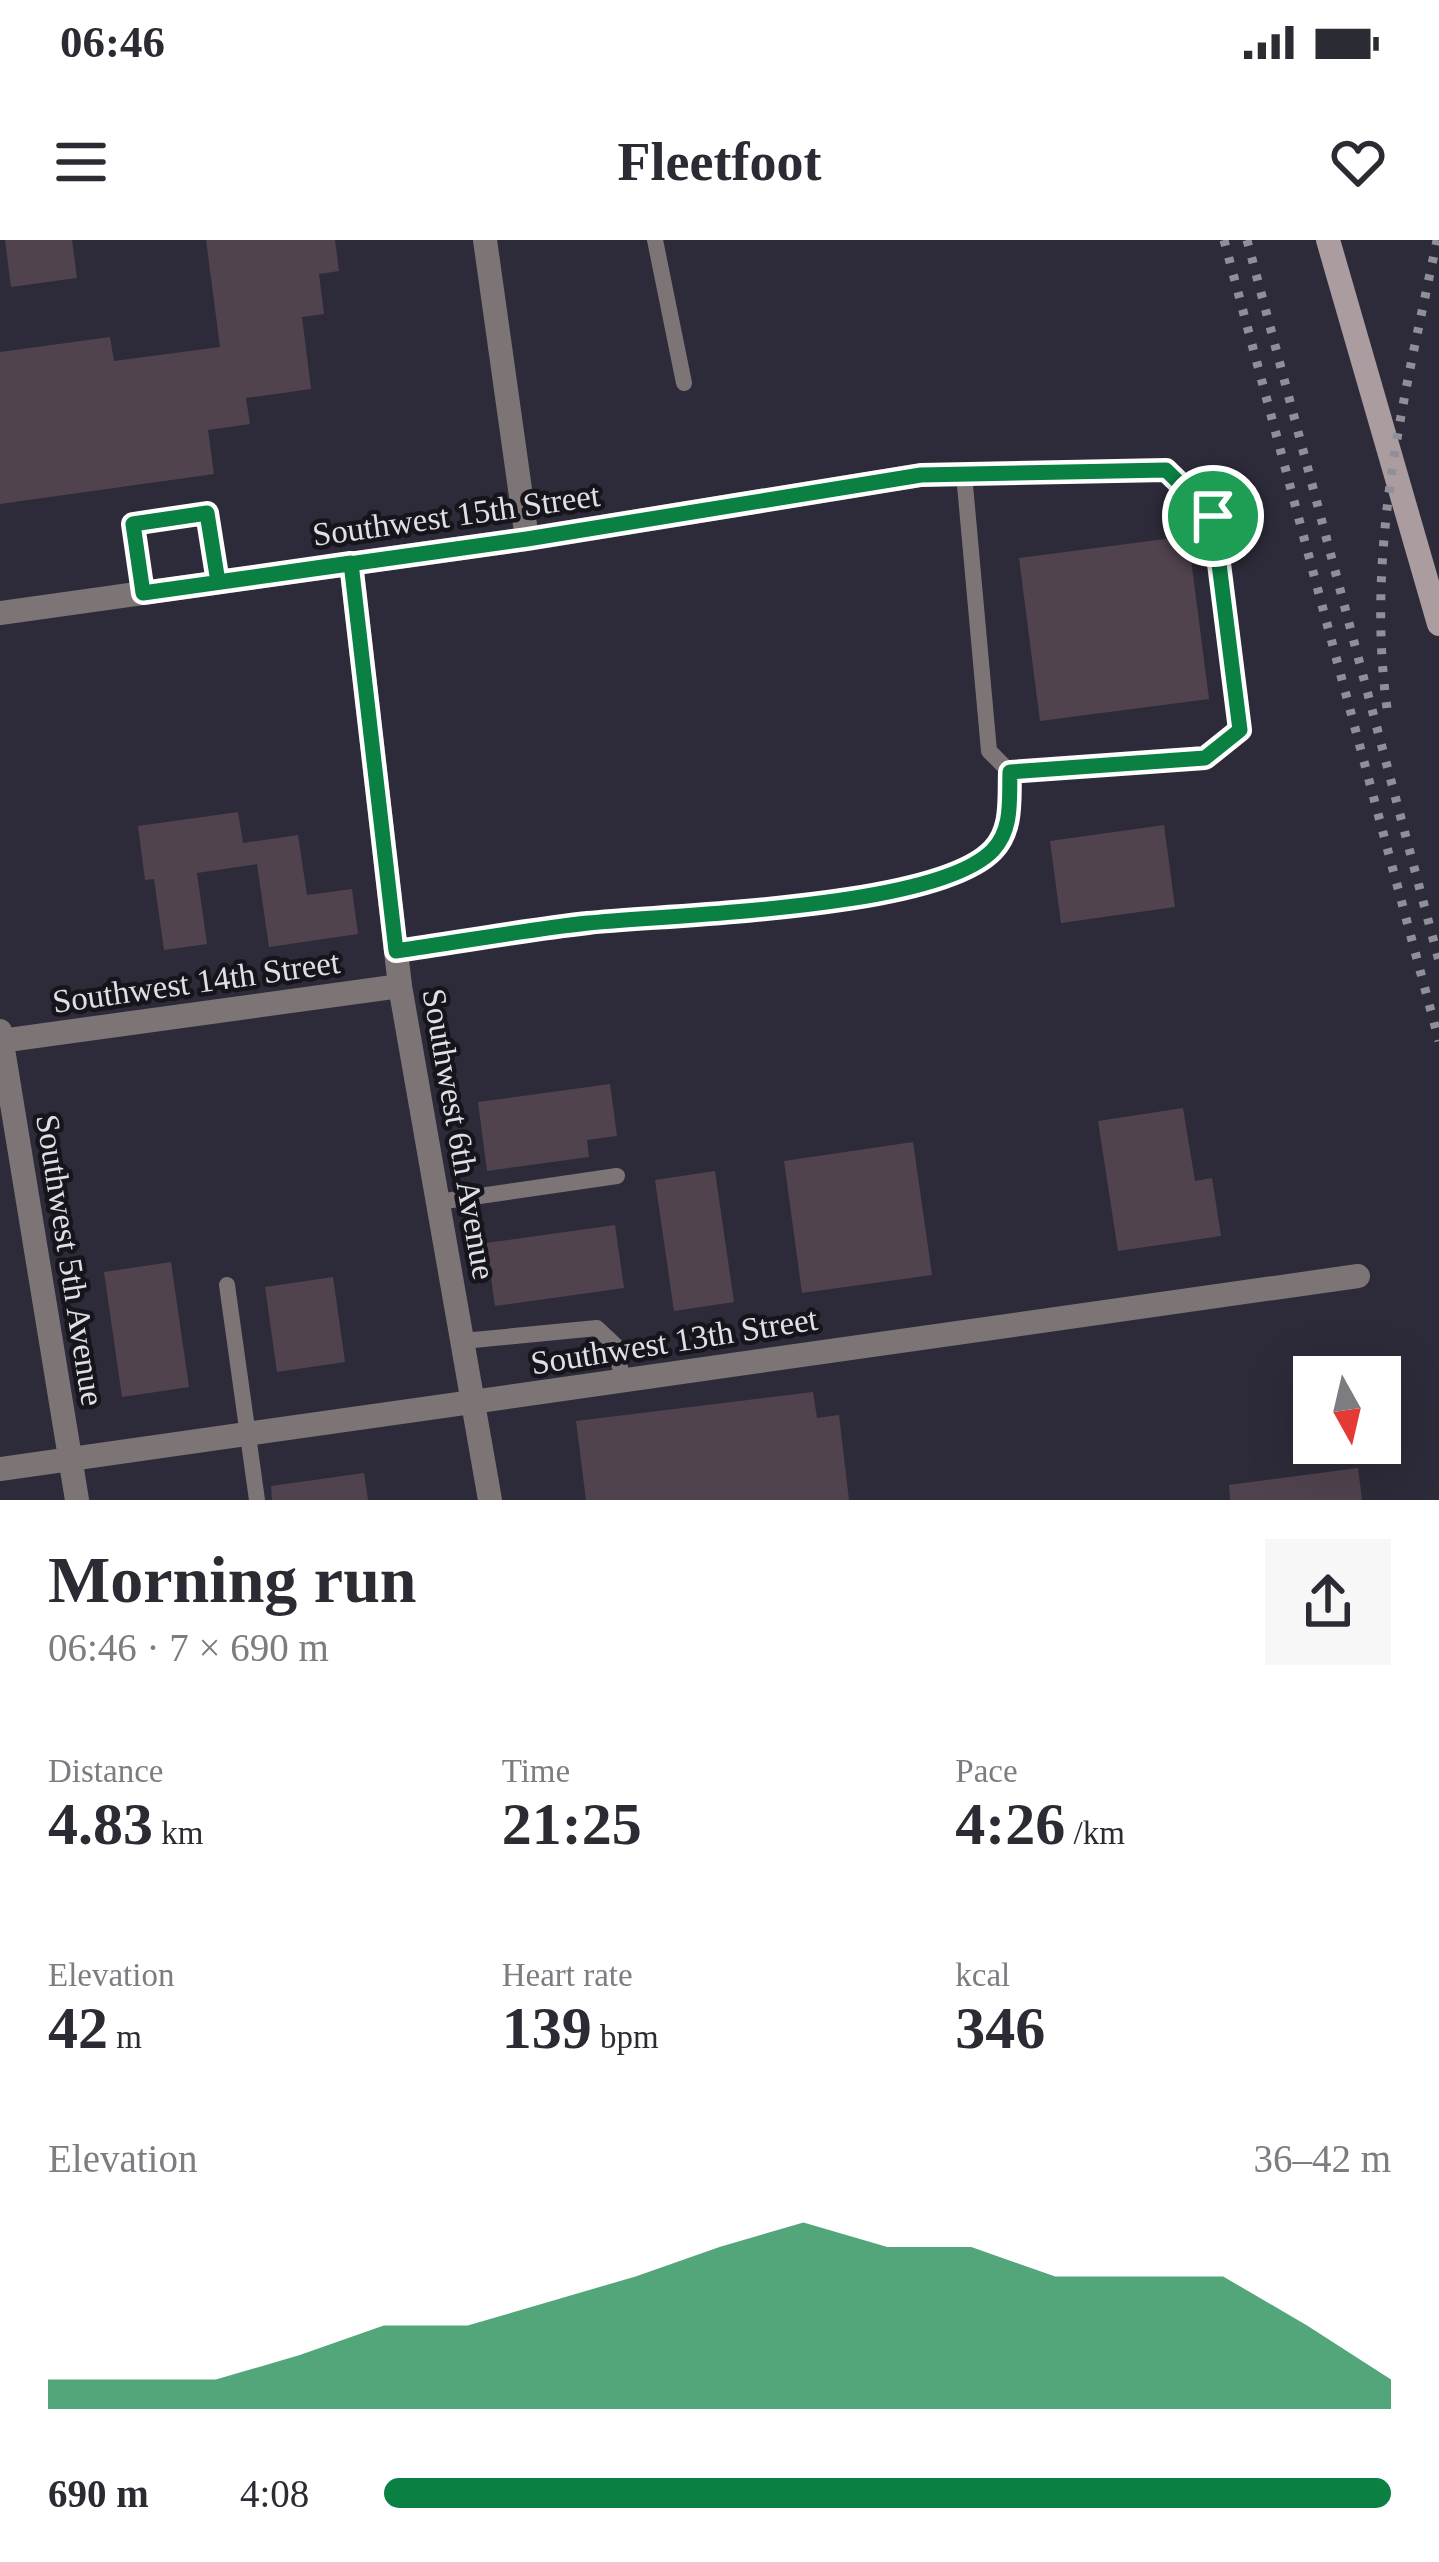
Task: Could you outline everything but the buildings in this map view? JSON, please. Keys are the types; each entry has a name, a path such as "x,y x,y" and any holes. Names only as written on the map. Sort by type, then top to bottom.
{"street":[{"path":"485,240 527,539"},
{"path":"1328,240 1439,624"},
{"name":"Southwest 15th Street","path":"0,613 527,539 921,475"},
{"name":"Southwest 6th Avenue","path":"351,563 400,986 490,1500"},
{"name":"Southwest 14th Street","path":"1,1041 400,986"},
{"name":"Southwest 5th Avenue","path":"0,1031 76,1500"},
{"name":"Southwest 13th Street","path":"0,1469 1358,1276"}],"lane":[{"path":"655,240 684,383"},
{"path":"921,475 1166,470 1213,516 1240,730 1205,758 1010,772"},
{"path":"396,951 584,924 884,893 957,874 992,851 1008,826 1010,772 989,751 964,474"},
{"path":"143,593 133,524 207,513 218,582"},
{"path":"438,1202 616,1176"},
{"path":"227,1285 256,1500"},
{"path":"463,1340 598,1328 615,1345 623,1381"}],"railway":[{"path":"1224,240 1439,1041"},
{"path":"1247,240 1439,961"},
{"path":"1387,708 1381,590 1385,531 1401,414 1437,240"}],"route":[{"path":"1213,516 1166,470 921,475 527,539 351,563 143,593 133,524 207,513 218,582 351,563 396,951 584,924 884,893 957,874 992,851 1008,826 1010,772 1205,758 1240,730 1213,516"}]}
